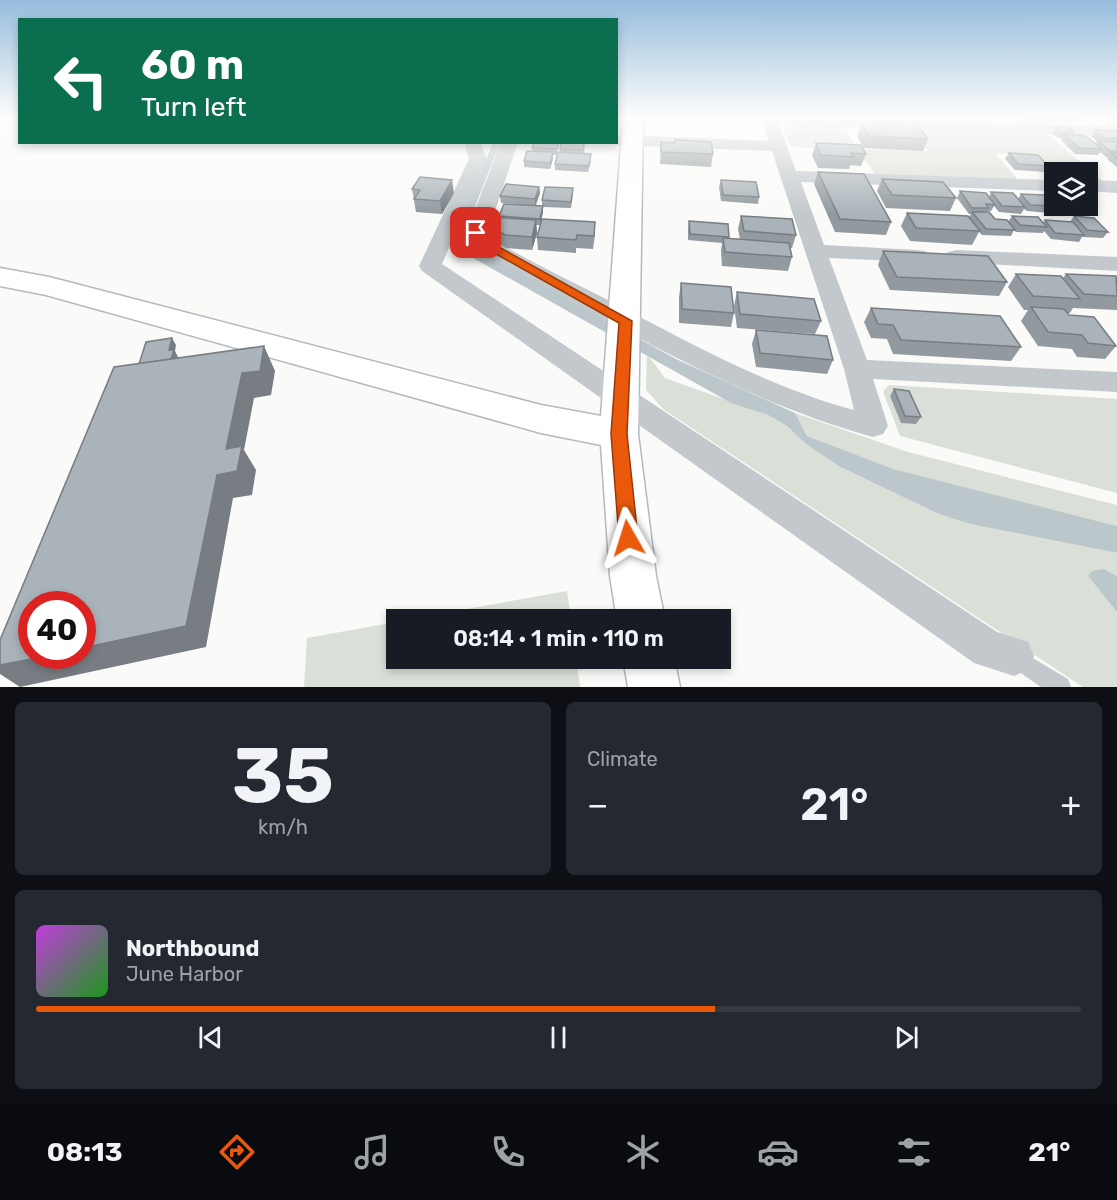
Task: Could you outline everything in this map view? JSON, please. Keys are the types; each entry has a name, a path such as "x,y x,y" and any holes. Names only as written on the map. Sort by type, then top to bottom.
{"street":[{"path":"475,150 478,159 430,266 621,416 988,649 1014,657"},
{"path":"507,150 476,233 477,238 625,321 743,380 795,402 873,426 857,369 779,150"},
{"path":"628,150 621,416 633,576 639,609"},
{"path":"789,176 1044,185"},
{"path":"1098,186 1117,187"},
{"path":"815,251 1117,264"},
{"path":"0,277 49,286 541,419 621,416"},
{"path":"857,369 1117,382"},
{"path":"650,669 654,687"}],"lane":[{"path":"1014,657 1060,687"}],"shaded area":[{"path":"490,150 497,150 465,232 468,244 676,359 795,413 807,436 893,469 1117,526 1117,553 970,524 939,514 839,466 806,444 787,426 768,415 731,403 450,245"},
{"path":"858,150 1066,150 1080,162 1044,162 1044,165 1033,155 995,153 1018,180 875,174"},
{"path":"647,354 665,378 768,415 787,426 806,444 939,514 970,524 1117,553 1117,576 1104,569 1088,576 1117,612 1117,687 1083,687 663,409 646,390"},
{"path":"889,385 1117,399 1117,493 900,436 883,392"},
{"path":"795,413 908,452 1117,505 1117,526 892,469 807,436"},
{"path":"1104,569 1117,576 1117,612 1088,576 1092,571"},
{"path":"567,591 570,609 466,609"},
{"path":"386,624 386,669 577,669 580,687 304,687 307,638"}],"building":[{"path":"661,150 712,150 713,154 661,152"},
{"path":"819,150 864,150 866,154 851,153 853,157 821,155"},
{"path":"527,151 553,152 550,163 524,161"},
{"path":"558,152 591,154 589,166 555,164"},
{"path":"1009,153 1038,155 1044,162 1044,166 1018,164"},
{"path":"818,172 864,174 891,222 840,219"},
{"path":"420,177 452,180 440,201 414,199 420,190 412,189"},
{"path":"882,179 943,182 956,198 892,195"},
{"path":"721,180 756,182 759,197 723,195"},
{"path":"506,184 539,187 535,199 500,196"},
{"path":"545,187 573,188 571,202 542,200"},
{"path":"960,191 986,193 995,205 986,204 988,208 972,208"},
{"path":"991,192 1013,193 1025,207 1002,206"},
{"path":"1021,194 1044,195 1044,206 1030,205"},
{"path":"504,204 543,206 540,219 499,216"},
{"path":"972,212 989,212 995,219 1007,220 1015,230 986,229"},
{"path":"907,213 968,216 980,231 916,228"},
{"path":"741,216 792,219 796,235 744,231"},
{"path":"1012,216 1038,217 1047,227 1020,225"},
{"path":"1074,216 1094,218 1108,232 1087,230"},
{"path":"491,217 536,220 532,237 505,235 488,224"},
{"path":"542,219 595,222 594,236 577,235 576,240 537,237"},
{"path":"1045,220 1073,222 1084,235 1055,233"},
{"path":"689,221 728,224 729,237 690,234"},
{"path":"723,238 789,243 792,257 725,252"},
{"path":"883,251 988,256 1007,282 897,277"},
{"path":"1016,274 1061,276 1080,299 1033,296"},
{"path":"1066,274 1116,276 1117,296 1084,294"},
{"path":"681,283 731,287 734,313 682,309"},
{"path":"737,292 814,299 821,321 740,314"},
{"path":"1031,307 1064,309 1069,315 1094,317 1116,346 1088,343 1082,335 1048,332"},
{"path":"871,308 1000,316 1021,347 901,340 893,325 878,324"},
{"path":"756,330 827,336 833,360 760,353"},
{"path":"172,338 169,350 174,350 171,359 139,364 146,342"},
{"path":"264,346 260,371 242,373 226,449 242,446 237,471 217,475 186,626 96,645 96,591 20,591 114,367"},
{"path":"894,389 909,391 921,417 905,416"},
{"path":"18,597 18,661 0,665 0,640"}],"route":[{"path":"476,233 477,238 484,243 625,321 619,434 628,538"}]}
